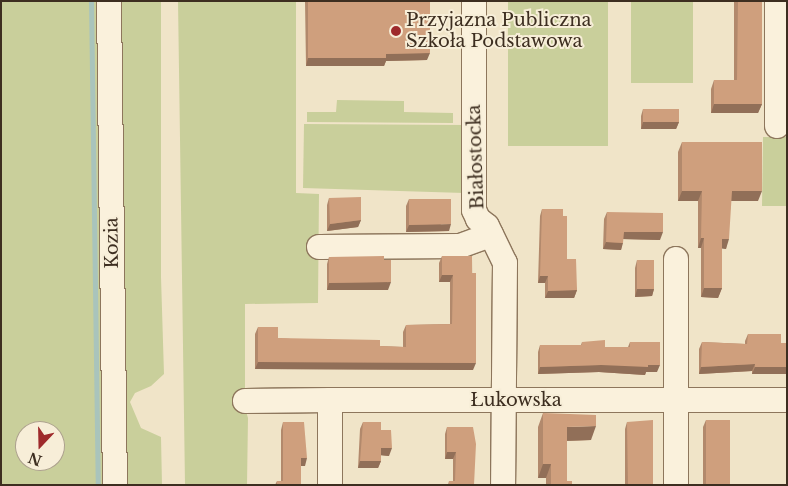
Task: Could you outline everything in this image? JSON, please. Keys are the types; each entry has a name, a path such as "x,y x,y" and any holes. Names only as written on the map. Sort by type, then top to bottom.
{"street":[{"name":"Kozia","path":"109,1 115,485"},
{"name":"Białostocka","path":"474,1 474,210 492,235 505,263 506,400 504,485"},
{"path":"777,1 782,44 777,126"},
{"path":"319,247 460,246 492,235"},
{"path":"676,259 676,485"},
{"path":"330,400 330,485"},
{"name":"Łukowska","path":"245,401 787,400"}],"green space":[{"path":"1,1 101,1 106,485 1,485"},
{"path":"118,1 161,1 161,277 164,374 151,386 135,393 130,402 141,428 161,437 162,485 122,485"},
{"path":"178,1 296,1 296,193 319,194 318,303 245,304 245,388 240,391 248,418 247,485 185,485"},
{"path":"508,1 608,1 608,146 508,146"},
{"path":"631,1 693,1 693,83 631,83"},
{"path":"337,100 404,101 404,112 453,113 453,123 307,122 307,112 336,112"},
{"path":"304,124 464,125 464,193 303,188"},
{"path":"763,137 787,137 787,206 762,206"}],"building":[{"path":"308,1 430,1 430,53 386,54 386,58 308,58"},
{"path":"738,1 762,1 762,104 714,104 714,80 737,80"},
{"path":"643,109 679,109 679,122 643,122"},
{"path":"682,142 762,142 762,191 732,191 729,239 722,239 722,288 704,288 704,238 701,238 702,191 682,191"},
{"path":"361,197 361,220 330,224 329,198"},
{"path":"409,199 451,199 451,224 409,225"},
{"path":"542,209 563,209 563,216 567,216 567,259 576,259 577,290 548,291 548,276 540,276"},
{"path":"607,212 663,213 663,232 624,232 623,243 606,242"},
{"path":"384,256 384,260 391,260 391,282 329,283 329,257"},
{"path":"442,256 472,256 472,273 476,273 476,363 258,362 258,327 278,327 278,338 380,340 380,346 406,347 406,325 452,324 453,275 442,275"},
{"path":"637,260 654,260 654,289 637,289"},
{"path":"748,334 781,334 781,343 787,343 787,367 755,367 755,364 701,367 702,342 747,344"},
{"path":"605,340 605,347 630,347 630,342 660,342 660,365 648,365 648,367 601,365 540,367 540,345 582,345 582,342"},
{"path":"543,413 596,415 596,426 567,427 567,481 572,481 572,485 551,485 551,464 543,464"},
{"path":"653,420 653,485 628,485 627,422"},
{"path":"706,420 730,420 730,485 706,485"},
{"path":"283,422 304,422 307,458 301,458 301,485 277,485 277,481 283,481"},
{"path":"363,422 381,422 381,430 391,430 392,448 381,448 381,461 360,461"},
{"path":"447,427 473,427 476,444 474,485 449,485 449,481 455,481 456,452 447,452"}],"waterway":[{"path":"91,1 98,485"}],"place":[{"name":"Przyjazna Publiczna Szkoła Podstawowa","path":"396,31"}]}
